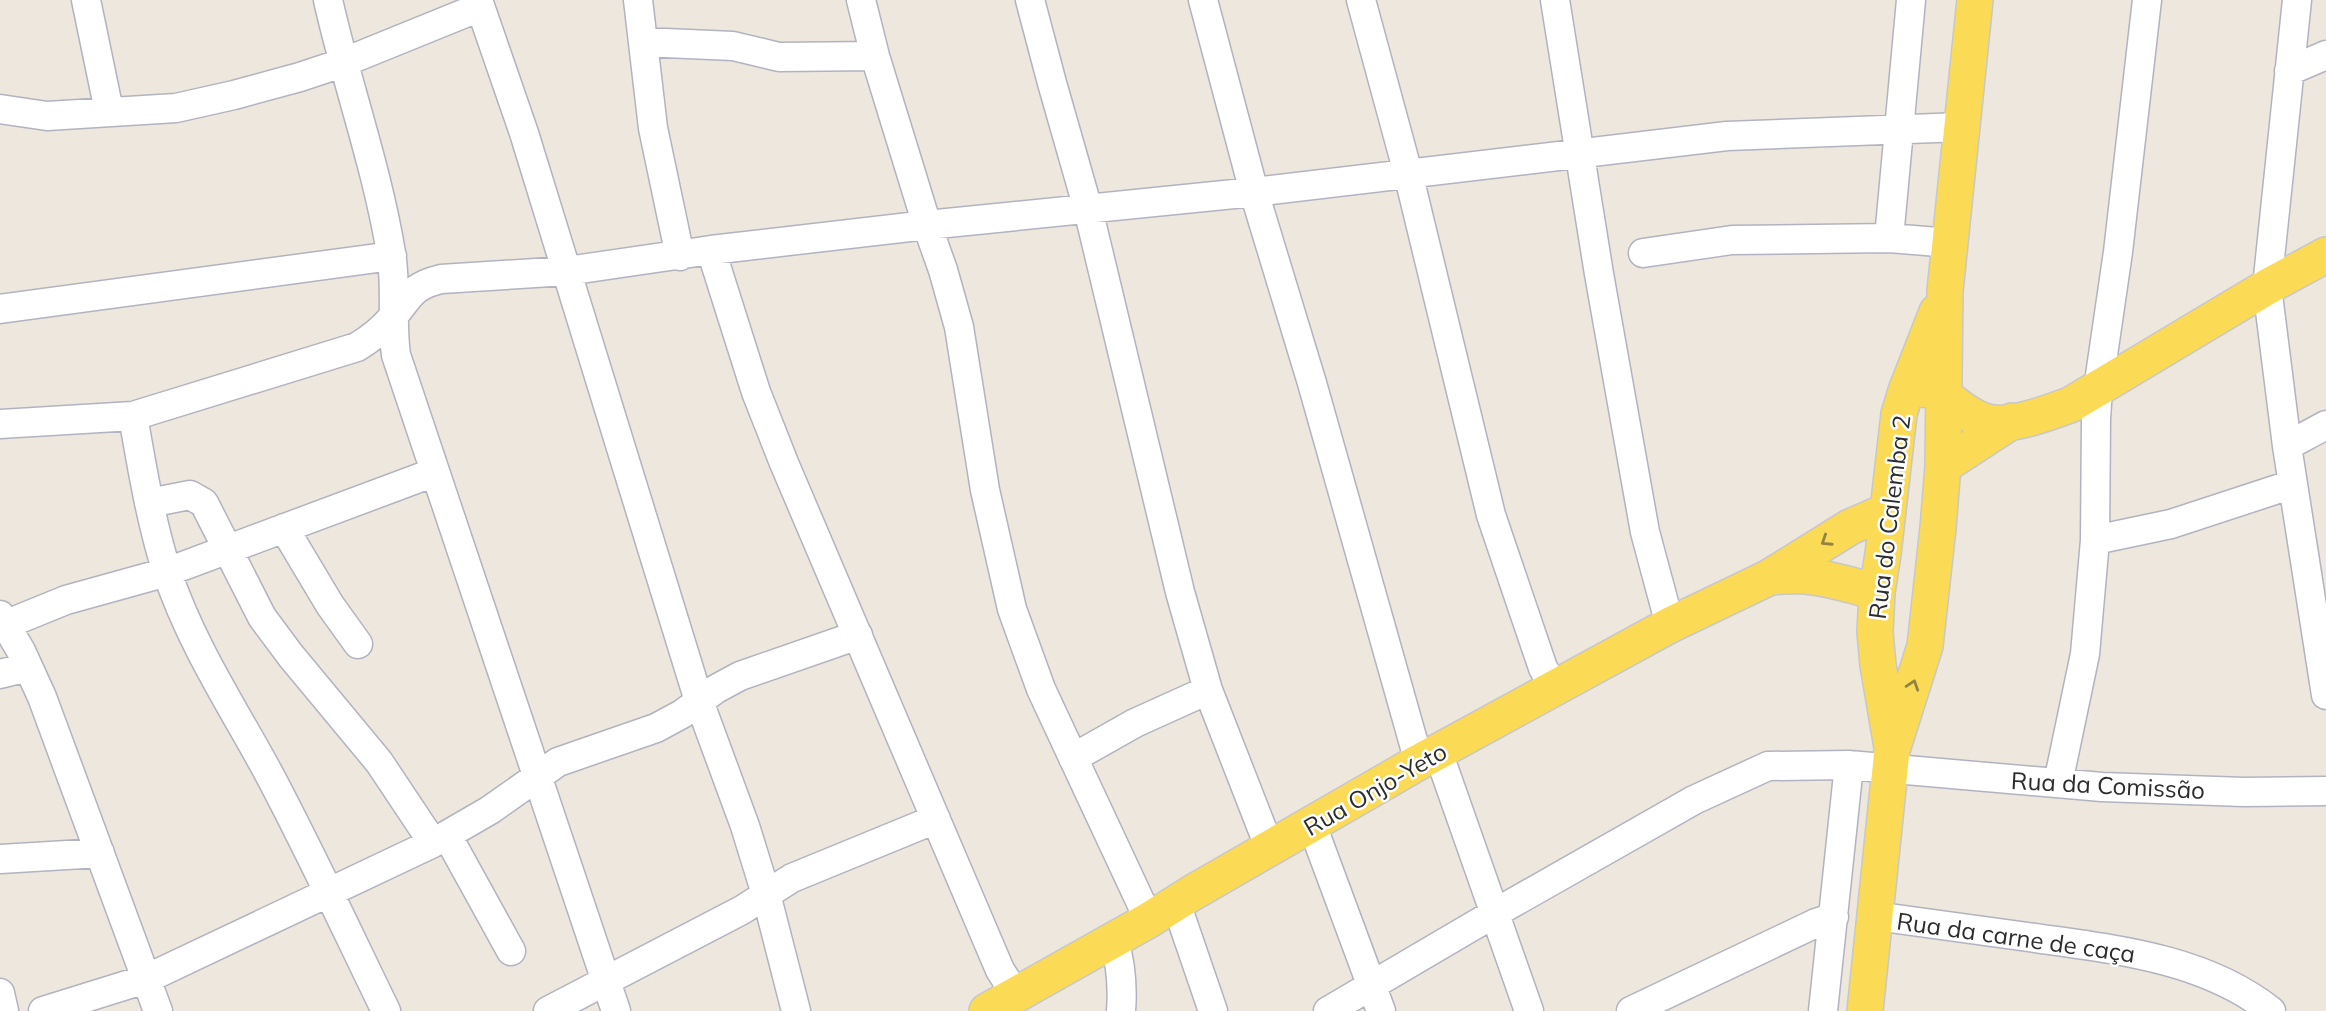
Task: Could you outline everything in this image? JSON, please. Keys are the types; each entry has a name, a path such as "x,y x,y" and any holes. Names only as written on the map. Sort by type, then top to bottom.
{"main road":[{"name":"Rua do Calemba 2","path":"1867,1010 1891,760 1925,646 1938,528 1943,466 1945,291 1975,0"},
{"path":"1906,391 1925,389 1942,392 1958,408 1986,422 2038,416 2070,405 2267,287 2326,255"},
{"name":"Rua do Calemba 2","path":"1891,760 1876,646 1877,592 1899,414 1945,291"},
{"path":"1943,466 2012,421"},
{"path":"1768,578 1829,538 1887,510"},
{"path":"1768,578 1817,576 1877,592"},
{"name":"Rua Onjo-Yeto","path":"1002,1003 1429,757 1670,625 1768,578"},
{"path":"1876,646 1898,651 1925,646"}],"street":[{"path":"86,0 109,111"},
{"path":"328,0 342,62 378,185 392,257 396,355 616,1011"},
{"path":"638,0 653,128 680,256"},
{"path":"861,0 875,56 959,327 985,491 1012,609 1041,689 1073,758 1162,912 1213,1011"},
{"path":"1030,0 1088,209 1180,592 1208,690 1270,849"},
{"path":"1203,0 1254,192 1429,757 1494,913 1529,1011"},
{"path":"1361,0 1408,173 1491,515 1544,668 1555,688"},
{"path":"1555,0 1645,532 1670,625"},
{"path":"1889,238 1912,0"},
{"path":"2059,783 2085,654 2095,540 2098,389 2118,252 2147,0"},
{"path":"2297,0 2267,287 2287,446 2326,695"},
{"path":"0,109 47,116 176,108 234,95 342,62 479,4 524,133 699,701 745,825 796,1011"},
{"path":"643,42 733,46 779,57 875,56"},
{"path":"2289,71 2326,55"},
{"path":"0,424 133,416 357,347 377,334 409,294 425,283 441,279 567,271 711,250 1254,192 1727,136 1962,127"},
{"path":"1643,253 1732,240 1889,238 1950,243"},
{"path":"711,250 756,392 784,464 1000,970 1002,1003"},
{"path":"0,309 392,257"},
{"path":"133,416 149,503 167,572 189,627 211,673 302,836 386,1011"},
{"path":"2287,446 2326,425"},
{"path":"158,1011 43,697 3,620 167,572 435,472"},
{"path":"2095,540 2171,524 2293,484"},
{"path":"149,503 190,495 200,499 262,617 440,839 511,951"},
{"path":"284,528 330,605 358,644"},
{"path":"43,1011 146,979 440,839 498,805 558,761 656,728 740,676 858,635"},
{"path":"0,674 28,667"},
{"path":"1073,758 1135,723 1208,690"},
{"name":"Rua da Comissão","path":"1328,1011 1376,998 1494,913 1694,800 1768,766 1849,765 1891,760 2059,783 2244,792 2326,791"},
{"path":"1823,1011 1849,765"},
{"path":"548,1011 741,910 792,878 936,819"},
{"path":"1312,825 1376,998"},
{"path":"0,859 100,853"},
{"name":"Rua da carne de caça","path":"1875,916 2129,951 2212,977 2254,998 2271,1011"},
{"path":"1631,1011 1816,923 1834,917"},
{"path":"1114,940 1123,984 1121,1011"},
{"path":"0,993 4,1011"}]}
